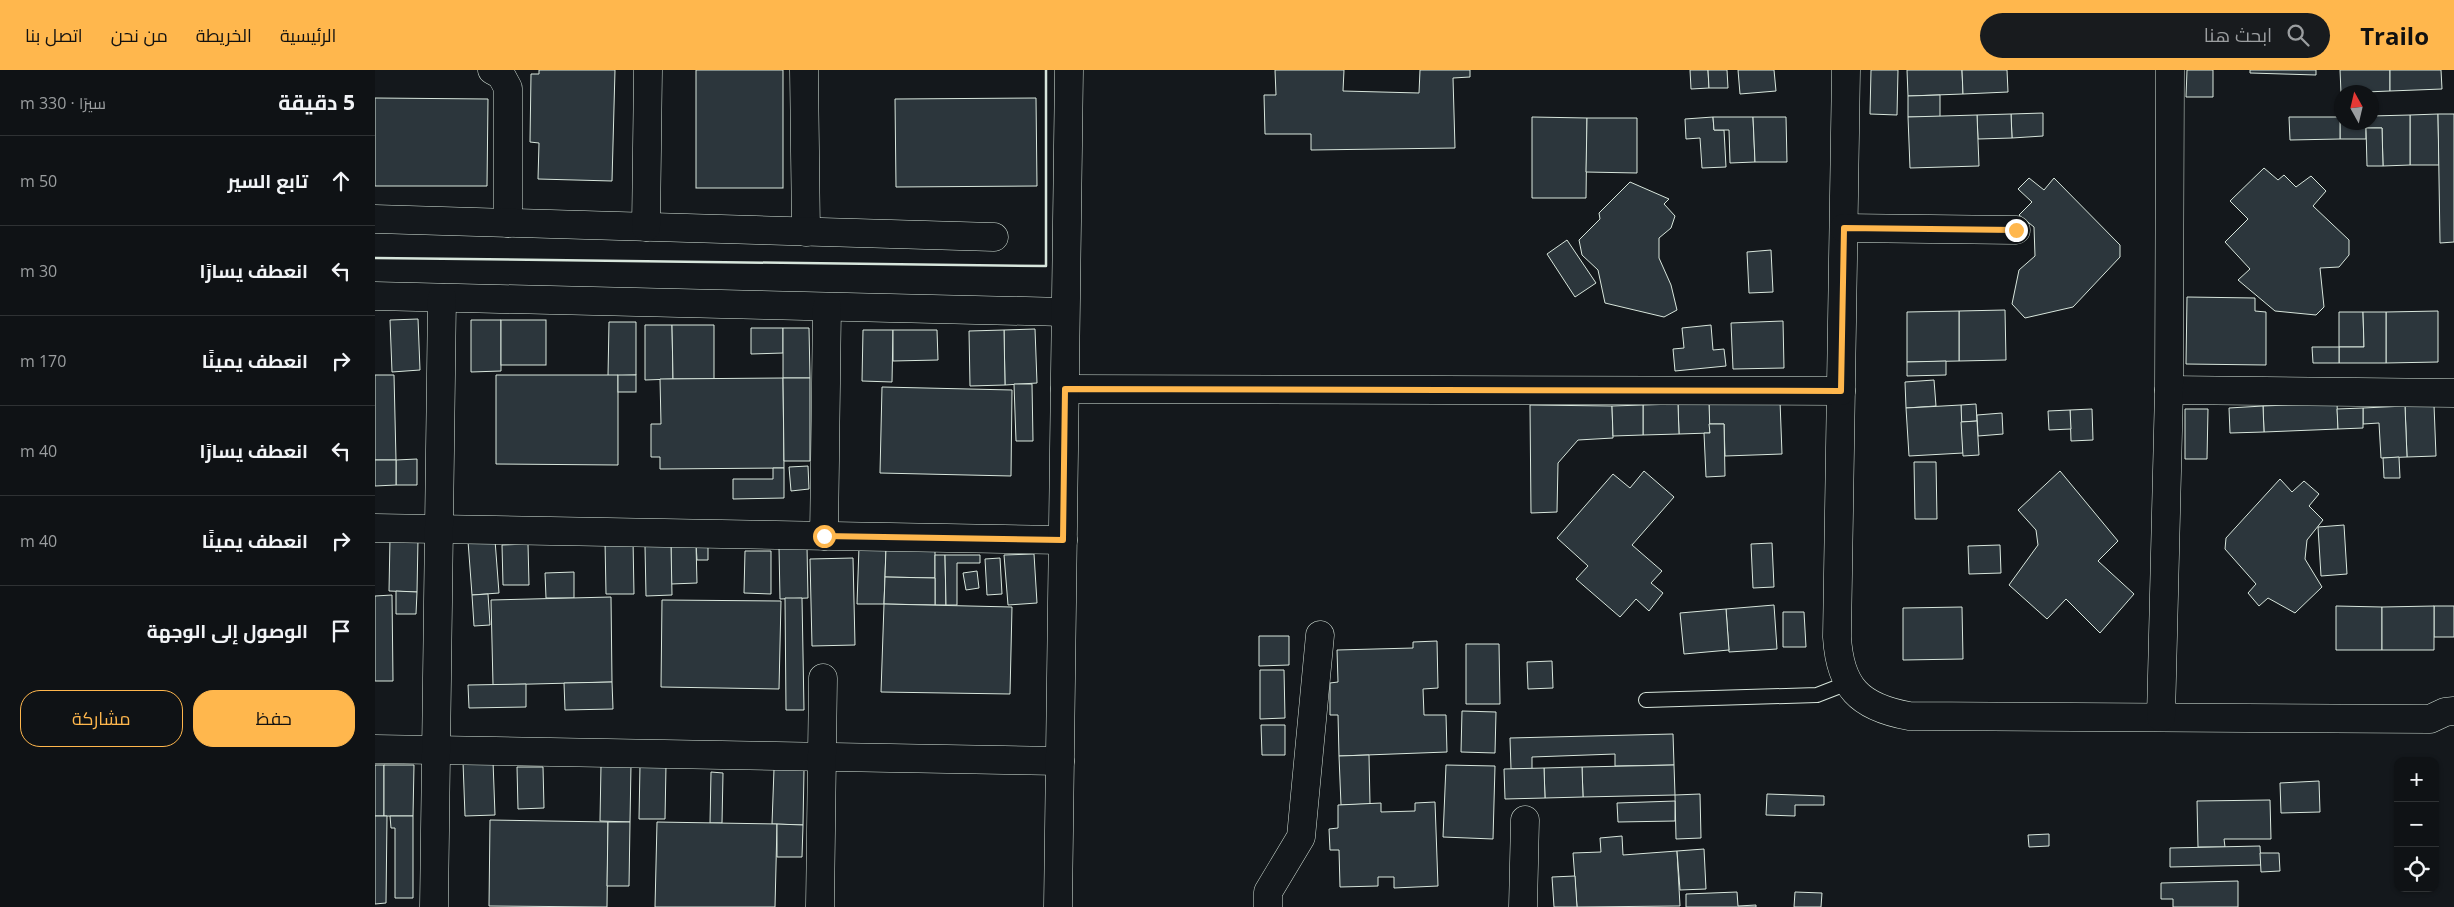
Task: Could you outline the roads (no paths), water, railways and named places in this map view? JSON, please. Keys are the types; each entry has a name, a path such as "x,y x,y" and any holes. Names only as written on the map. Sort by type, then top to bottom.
{"street":[{"path":"492,70 501,76 508,88 508,223"},
{"path":"646,227 648,70"},
{"path":"804,70 806,232"},
{"path":"1058,907 1069,70"},
{"path":"1846,70 1837,637 1839,660 1848,683 1864,700 1885,712 1909,716 2446,720"},
{"path":"2161,717 2169,390 2170,70"},
{"path":"375,219 993,237"},
{"path":"1844,228 2016,230"},
{"path":"375,296 1065,312"},
{"path":"434,907 438,750 442,298"},
{"path":"824,536 827,307"},
{"path":"1065,389 1841,391"},
{"path":"2169,390 2454,393"},
{"path":"375,528 1063,540"},
{"path":"1267,907 1269,892 1301,837 1320,635"},
{"path":"820,907 823,678"},
{"path":"375,749 1060,761"},
{"path":"1523,907 1525,820"}],"lane":[{"path":"1646,700 1808,695 1833,690 1848,683"}]}
